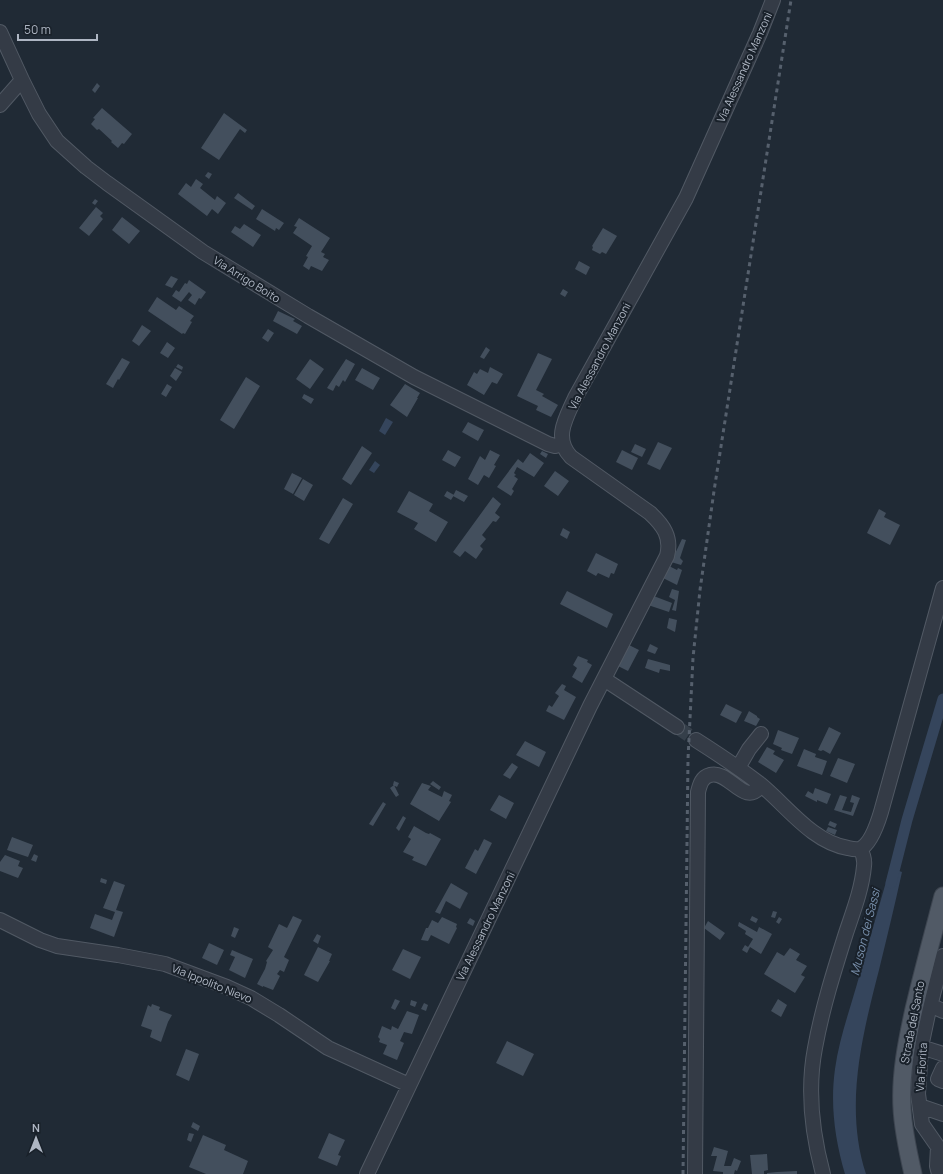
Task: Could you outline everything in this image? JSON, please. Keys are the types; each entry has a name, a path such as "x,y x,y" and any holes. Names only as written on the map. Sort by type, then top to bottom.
{"main road":[{"name":"Strada del Santo","path":"913,1174 906,1144 902,1107 903,1070 907,1041 943,896"}],"street":[{"name":"Via Alessandro Manzoni","path":"367,1174 604,679 664,562 669,548 669,541 666,532 656,518 570,457 562,444 562,432 575,398 686,198 760,33 773,0"},
{"name":"Via Arrigo Boito","path":"0,32 39,114 58,141 107,183 203,252 414,377 548,444 555,446 562,444"},
{"path":"0,106 22,80"},
{"path":"696,740 761,785 819,836 842,847 855,850 860,848 869,840 881,812 943,588"},
{"path":"604,679 677,727"},
{"path":"738,768 749,749 761,734"},
{"path":"695,1174 698,792 704,778 716,774 724,776 738,788 746,792 752,793 761,785"},
{"path":"823,1174 816,1146 813,1120 811,1088 813,1062 817,1036 826,1000 855,905 864,867 864,856 860,848"},
{"name":"Via Ippolito Nievo","path":"0,920 40,940 57,946 165,964 227,987 251,998 328,1048 409,1085"},
{"name":"Via Fiorita","path":"940,1174 937,1166 940,1146 922,1124 918,1094 921,1047 937,1008 943,956"},
{"path":"921,1047 943,1054"},
{"path":"943,1068 938,1079 943,1081"},
{"path":"920,1106 943,1114"}],"water":[{"path":"386,418 393,422 385,435 379,431"},
{"path":"375,461 380,465 374,473 369,470"},
{"path":"890,868 902,872 867,1020 858,1072 856,1097 856,1123 866,1174 845,1174 834,1122 833,1096 835,1069 844,1026"}],"building":[{"path":"97,83 100,86 95,93 92,90"},
{"path":"102,108 132,134 124,144 122,143 118,148 99,129 97,130 91,124 95,119 93,118"},
{"path":"224,113 247,130 245,133 240,129 219,160 201,148"},
{"path":"208,172 212,174 209,179 205,176"},
{"path":"196,179 203,184 200,188 215,200 217,196 226,203 218,214 212,209 207,216 178,194 186,183 191,187"},
{"path":"238,193 255,206 252,210 234,198"},
{"path":"95,199 98,201 95,205 92,203"},
{"path":"96,207 103,213 100,216 103,219 89,236 79,228"},
{"path":"262,209 284,223 279,230 276,228 275,231 256,219"},
{"path":"122,217 140,231 129,244 112,230"},
{"path":"299,218 330,238 321,252 325,254 323,257 329,260 322,271 311,266 309,270 303,266 308,257 306,256 312,246 293,233 297,227 294,226"},
{"path":"244,224 261,235 253,247 231,232 235,226 240,229"},
{"path":"603,228 617,236 606,254 602,252 600,254 592,250 592,246"},
{"path":"579,261 590,267 586,275 575,269"},
{"path":"171,276 178,279 172,288 165,285"},
{"path":"189,280 206,292 201,299 199,298 195,305 188,300 192,295 189,292 181,302 172,296 176,290 179,292"},
{"path":"563,289 568,292 565,297 560,294"},
{"path":"157,297 176,310 179,306 194,316 190,321 192,322 185,334 182,334 148,311"},
{"path":"278,311 295,319 293,321 302,326 297,334 273,321"},
{"path":"142,325 151,331 139,346 132,341"},
{"path":"268,329 274,333 268,342 262,338"},
{"path":"167,342 175,348 168,358 160,353"},
{"path":"486,347 490,350 484,359 480,357"},
{"path":"538,353 552,359 536,390 544,394 542,396 558,405 551,417 536,410 538,406 517,396"},
{"path":"122,358 130,362 113,388 106,384"},
{"path":"310,359 324,369 310,389 296,379"},
{"path":"346,359 355,364 345,382 343,380 339,387 336,385 333,391 327,388"},
{"path":"178,364 183,367 182,370 176,367"},
{"path":"490,367 503,374 497,384 492,382 484,395 467,385 474,372 477,374 480,369 488,373"},
{"path":"175,368 182,372 176,381 170,376"},
{"path":"362,368 380,378 373,390 355,380"},
{"path":"246,377 260,386 234,429 220,420"},
{"path":"167,384 172,387 166,397 161,394"},
{"path":"405,384 420,393 407,417 390,405"},
{"path":"304,394 314,399 311,404 302,398"},
{"path":"468,422 484,430 478,441 462,432"},
{"path":"658,442 672,448 660,470 647,464"},
{"path":"635,444 646,449 642,457 631,452"},
{"path":"362,446 372,453 351,485 342,479"},
{"path":"448,450 461,457 455,467 442,460"},
{"path":"490,450 500,455 489,478 484,475 478,485 468,479 480,456 485,460"},
{"path":"622,450 638,458 632,470 616,462"},
{"path":"542,451 548,454 546,458 540,454"},
{"path":"530,453 544,463 534,477 517,467 514,473 516,475 514,476 518,479 512,489 514,491 511,496 497,487 518,459 523,463"},
{"path":"555,471 569,481 558,496 544,486"},
{"path":"292,473 302,478 293,494 284,489"},
{"path":"303,479 313,485 304,501 294,495"},
{"path":"456,490 468,496 464,502 453,496"},
{"path":"409,491 433,504 429,511 448,522 436,542 414,529 418,523 397,512"},
{"path":"447,491 454,495 451,500 444,496"},
{"path":"493,497 501,504 495,513 500,517 496,522 493,521 482,535 486,539 480,546 483,549 476,559 465,551 460,557 453,552"},
{"path":"343,498 353,504 329,544 319,539"},
{"path":"879,509 886,513 884,517 900,525 890,545 867,533"},
{"path":"563,528 570,532 567,539 560,535"},
{"path":"682,539 686,540 680,558 683,561 681,565 671,562"},
{"path":"596,553 618,564 614,574 611,573 609,578 598,573 596,576 587,571"},
{"path":"667,565 677,570 678,568 682,570 677,585 661,577"},
{"path":"672,589 679,591 676,611 672,610 675,600 669,597"},
{"path":"567,591 613,614 607,628 560,604"},
{"path":"651,595 672,603 669,612 648,605"},
{"path":"669,618 677,620 675,632 667,628"},
{"path":"625,643 639,650 628,671 614,664"},
{"path":"650,644 658,648 655,654 647,651"},
{"path":"578,656 588,660 587,662 592,665 582,683 572,677 577,668 573,665"},
{"path":"648,659 670,665 670,671 660,669 659,673 645,668"},
{"path":"562,684 566,686 564,690 576,697 564,720 546,711 549,705 552,707 559,696 555,693"},
{"path":"726,704 742,712 736,723 720,715"},
{"path":"749,711 760,719 756,726 744,721"},
{"path":"829,727 841,733 830,754 823,750 818,750"},
{"path":"778,730 799,738 792,754 781,750 782,748 773,744"},
{"path":"525,741 546,752 539,767 516,755"},
{"path":"767,747 775,751 773,754 784,760 776,773 758,762"},
{"path":"804,749 816,754 815,757 827,761 822,775 797,766"},
{"path":"838,758 855,764 847,783 830,776"},
{"path":"512,763 518,767 510,779 503,775"},
{"path":"394,781 399,783 397,787 393,785"},
{"path":"433,781 441,787 439,790 430,784"},
{"path":"422,783 431,786 428,790 442,797 444,791 452,795 449,801 451,802 439,821 410,804"},
{"path":"394,785 399,795 396,797 390,788"},
{"path":"815,788 831,794 827,804 817,800 817,802 805,796 808,791 813,794"},
{"path":"499,795 514,803 506,819 490,810"},
{"path":"840,795 847,797 842,810 851,812 854,803 850,802 852,795 860,798 853,816 834,810"},
{"path":"383,802 386,804 373,826 369,824"},
{"path":"403,816 406,818 399,831 396,828"},
{"path":"830,821 837,824 835,828 828,825"},
{"path":"414,826 441,839 426,866 412,860 414,857 403,852 411,839 408,837"},
{"path":"828,827 837,830 835,835 826,831"},
{"path":"12,837 33,845 28,857 7,850"},
{"path":"484,839 492,843 476,874 465,868 475,849 478,851"},
{"path":"34,854 38,856 36,862 31,860"},
{"path":"5,855 20,861 18,866 23,868 18,878 0,871 0,862"},
{"path":"101,878 107,880 106,884 100,882"},
{"path":"114,881 125,885 116,910 123,912 114,937 90,928 95,914 112,920 115,912 103,908"},
{"path":"451,883 468,893 460,909 446,901 440,914 435,912"},
{"path":"773,911 777,912 775,918 771,917"},
{"path":"293,916 302,920 284,957 289,960 284,972 280,970 277,974 280,976 273,990 263,987 257,984 265,969 266,961 273,950 268,947 279,924 287,928"},
{"path":"752,916 758,919 756,923 750,920"},
{"path":"442,917 457,924 457,928 449,944 431,935 428,941 421,940 426,928 428,928 432,920 438,923"},
{"path":"779,917 782,919 779,924 776,922"},
{"path":"470,918 475,921 473,926 467,923"},
{"path":"708,921 725,933 720,940 704,928"},
{"path":"739,922 757,932 759,927 772,934 761,954 750,947 747,953 742,950 745,945 748,947 753,939 745,934 746,931 738,926"},
{"path":"234,927 239,929 235,938 231,936"},
{"path":"317,934 321,936 318,944 313,941"},
{"path":"209,943 224,950 217,965 202,958"},
{"path":"318,947 332,954 330,961 318,982 304,975"},
{"path":"790,948 800,954 796,960 807,966 801,975 805,977 795,993 764,974 777,952 784,956"},
{"path":"403,949 421,957 410,979 392,970"},
{"path":"232,950 253,959 245,978 229,970 235,957 230,955"},
{"path":"395,999 400,1001 395,1010 391,1008"},
{"path":"778,999 787,1005 781,1017 771,1011"},
{"path":"411,1000 417,1002 415,1007 410,1005"},
{"path":"424,1003 428,1005 426,1011 421,1009"},
{"path":"152,1004 160,1007 159,1010 172,1015 161,1042 150,1037 152,1030 141,1026 148,1005 151,1007"},
{"path":"407,1011 419,1015 412,1034 404,1032 400,1041 404,1043 397,1060 383,1054 387,1045 379,1042 380,1039 378,1037 382,1026 391,1030 392,1026 398,1029"},
{"path":"507,1041 534,1054 523,1076 496,1063"},
{"path":"186,1049 199,1054 189,1081 176,1075"},
{"path":"193,1122 200,1126 198,1131 191,1127"},
{"path":"189,1133 194,1134 191,1142 187,1140"},
{"path":"329,1133 345,1140 338,1155 341,1156 337,1166 318,1158"},
{"path":"203,1135 226,1145 224,1150 248,1161 243,1174 206,1174 189,1167"},
{"path":"714,1147 728,1151 724,1166 731,1166 734,1158 741,1161 737,1171 735,1170 734,1174 723,1174 723,1172 713,1171 717,1156 711,1156"},
{"path":"767,1154 768,1170 764,1171 764,1174 752,1174 750,1155"},
{"path":"797,1171 797,1174 767,1174 777,1172"}],"waterway":[{"name":"Muson dei Sassi","path":"891,883 907,820 943,699"}],"tunnel":[{"path":"677,727 696,740"}],"railway":[{"path":"683,1174 688,759 693,658 700,590 714,491 791,0"}]}
